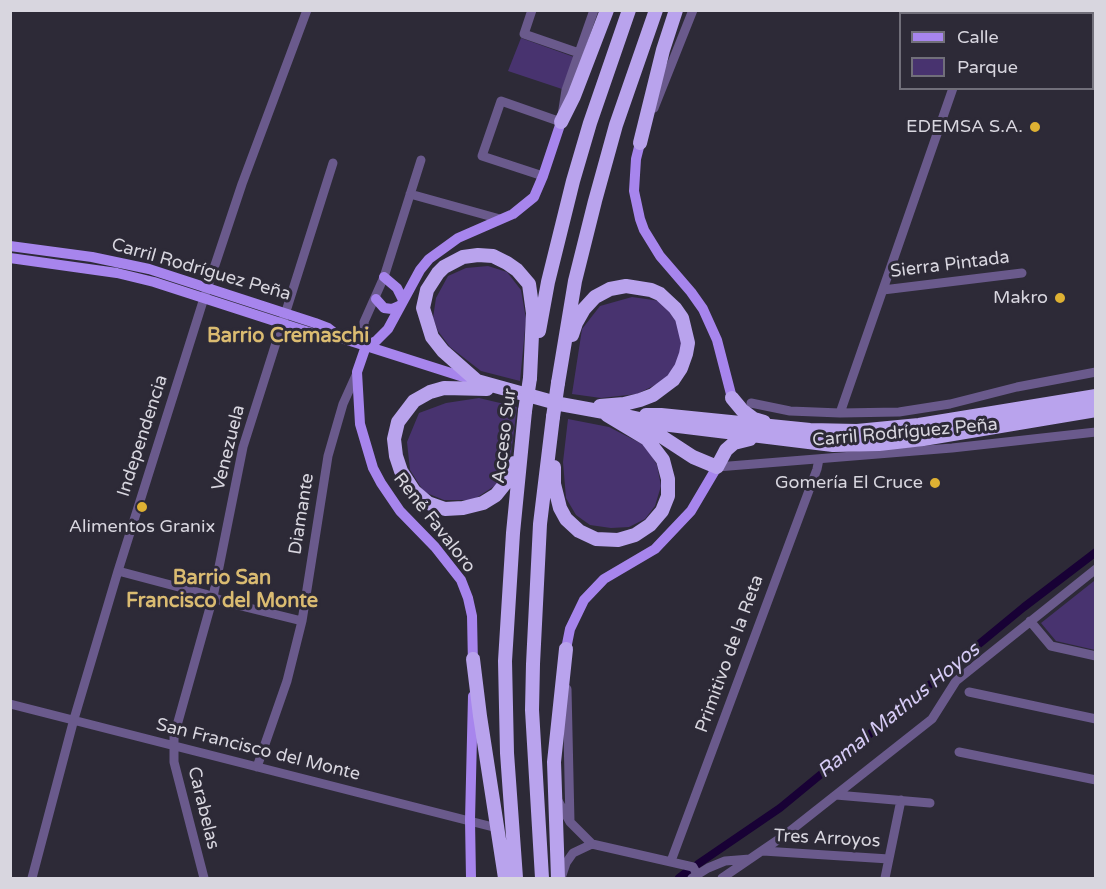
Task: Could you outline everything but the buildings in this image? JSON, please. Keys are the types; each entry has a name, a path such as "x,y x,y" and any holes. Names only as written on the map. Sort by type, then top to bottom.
{"highway":[{"path":"561,122 607,10"},
{"name":"Acceso Sur","path":"516,879 509,806 505,661 513,533 525,411 548,282 573,181 590,123 629,10"},
{"path":"542,879 534,748 533,664 540,524 553,417 575,281 595,201 616,125 656,10"},
{"path":"640,143 663,50 676,10"},
{"path":"477,381 442,351 432,338 423,308 427,290 438,273 453,261 478,255 493,256 507,263 517,270 529,284 533,313 530,378"},
{"path":"558,383 576,323 595,297 610,289 637,286 660,294 675,308 686,329 688,342 681,368 673,380 653,395 640,400 624,404 576,407"},
{"name":"Carril Rodríguez Peña","path":"477,381 576,407"},
{"path":"1018,408 1095,386"},
{"path":"506,390 444,388 430,392 414,401 398,422 394,439 401,471 414,491 429,503 445,509 463,508 483,503 496,495 508,480 513,467 525,411"},
{"path":"626,416 660,434 693,457 717,467 726,450 734,443 776,433 878,430 1095,396"},
{"path":"732,398 742,410 776,433"},
{"path":"576,407 626,416 661,415 776,433 833,445 902,442 1095,410"},
{"path":"553,417 554,483 557,500 566,519 579,531 596,539 618,540 635,535 650,525 662,511 668,496 668,479 663,460 651,444 600,411"},
{"path":"1021,423 1095,418"},
{"path":"559,879 554,794 559,708 566,650"},
{"path":"473,659 505,879"}],"main road":[{"path":"366,346 384,334 420,270 439,250 458,238 513,213 534,197 561,122"},
{"path":"640,143 636,159 634,191 640,219 660,256 703,309 719,348 732,398"},
{"name":"Carril Rodríguez Peña","path":"10,246 120,262 284,318 324,337 341,338 477,381"},
{"name":"Carril Rodríguez Peña","path":"10,258 117,273 206,293"},
{"path":"384,277 397,288 402,303"},
{"path":"376,299 384,308 392,309 402,303"},
{"name":"René Favaloro","path":"366,346 357,372 360,423 373,468 400,511 443,555 461,580 472,616 471,879"},
{"path":"566,650 570,629 584,600 604,579 655,549 691,512 717,467"}],"street":[{"name":"Independencia","path":"32,879 74,719 118,571 242,184 307,10"},
{"path":"532,10 524,34 579,53"},
{"path":"543,176 482,156 501,101 561,122 566,90 594,10"},
{"path":"640,143 693,10"},
{"path":"840,413 952,90"},
{"path":"366,346 363,325 384,277 421,160"},
{"name":"Venezuela","path":"173,745 213,597 243,447 333,163"},
{"path":"410,194 500,219"},
{"name":"Sierra Pintada","path":"883,290 1022,273"},
{"name":"Diamante","path":"257,767 287,681 302,621 328,456 343,404 357,372"},
{"name":"Carril Rodríguez Peña","path":"751,403 790,411 899,412 950,404 1017,387 1095,372"},
{"name":"Carril Rodríguez Peña","path":"717,467 952,448 1095,432"},
{"name":"Primitivo de la Reta","path":"671,861 819,459"},
{"path":"722,879 836,795 932,719 956,681 1095,570"},
{"path":"118,571 225,602 302,621"},
{"path":"1030,621 1051,646 1095,656"},
{"path":"566,650 570,822"},
{"path":"969,692 1095,719"},
{"name":"San Francisco del Monte","path":"10,704 497,828"},
{"name":"Carabelas","path":"173,745 174,762 204,879"},
{"path":"959,752 1095,780"},
{"path":"554,794 570,822 592,844 693,867 694,876 725,861 752,858"},
{"path":"836,795 930,803"},
{"path":"885,879 901,800"},
{"path":"559,879 573,853 592,844"},
{"name":"Tres Arroyos","path":"762,851 889,859"}],"green space":[{"path":"521,38 574,57 562,89 508,71"},
{"path":"488,266 507,272 521,290 526,319 520,381 481,371 450,347 438,331 433,318 436,298 448,276 466,268"},
{"path":"632,297 660,301 677,319 682,335 682,351 676,366 663,381 637,394 601,398 572,394 582,329 600,306"},
{"path":"479,398 517,407 511,454 496,485 473,500 444,500 424,492 410,470 407,442 419,413 446,403"},
{"path":"568,419 609,427 646,446 657,465 661,486 655,506 645,519 629,527 611,528 590,525 576,515 566,498 563,462"},
{"path":"1094,581 1096,583 1095,650 1056,641 1041,623"}],"waterway":[{"name":"Ramal Mathus Hoyos","path":"698,864 780,808 1024,607 1096,552"},
{"name":"Ramal Mathus Hoyos","path":"679,878 688,871"}],"place":[{"name":"EDEMSA S.A.","path":"1035,127"},
{"name":"Makro","path":"1060,298"},
{"name":"Gomería El Cruce","path":"935,483"},
{"name":"Alimentos Granix","path":"142,507"}],"district":[{"name":"Barrio Cremaschi","path":"288,337"},
{"name":"Barrio San Francisco del Monte","path":"222,590"}]}
